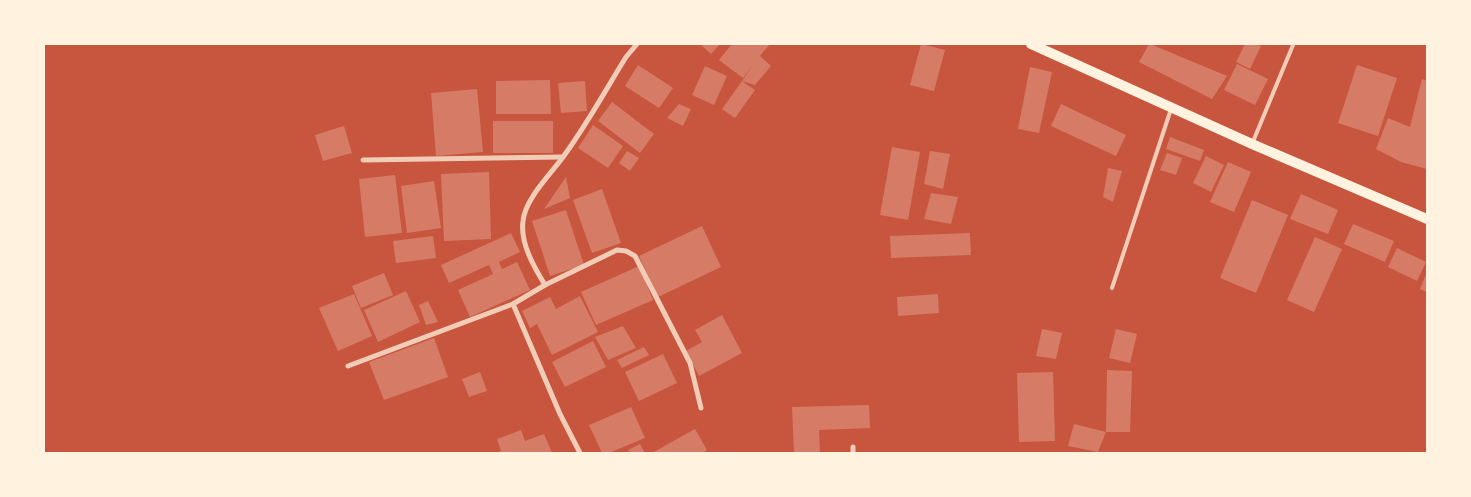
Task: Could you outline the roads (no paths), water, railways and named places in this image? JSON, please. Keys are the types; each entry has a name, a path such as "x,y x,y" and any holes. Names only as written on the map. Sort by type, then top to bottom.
{"main road":[{"path":"1031,44 1252,144 1427,219"}],"street":[{"path":"545,285 527,249 522,233 523,219 529,203 563,157 626,57 637,44"},
{"path":"363,160 563,157"},
{"path":"348,366 513,304 545,285 617,250 626,251 635,256 690,363 701,408"},
{"path":"513,304 560,414 580,453"},
{"path":"853,447 853,453"}],"lane":[{"path":"1252,144 1294,45"},
{"path":"1112,288 1172,107"}]}
